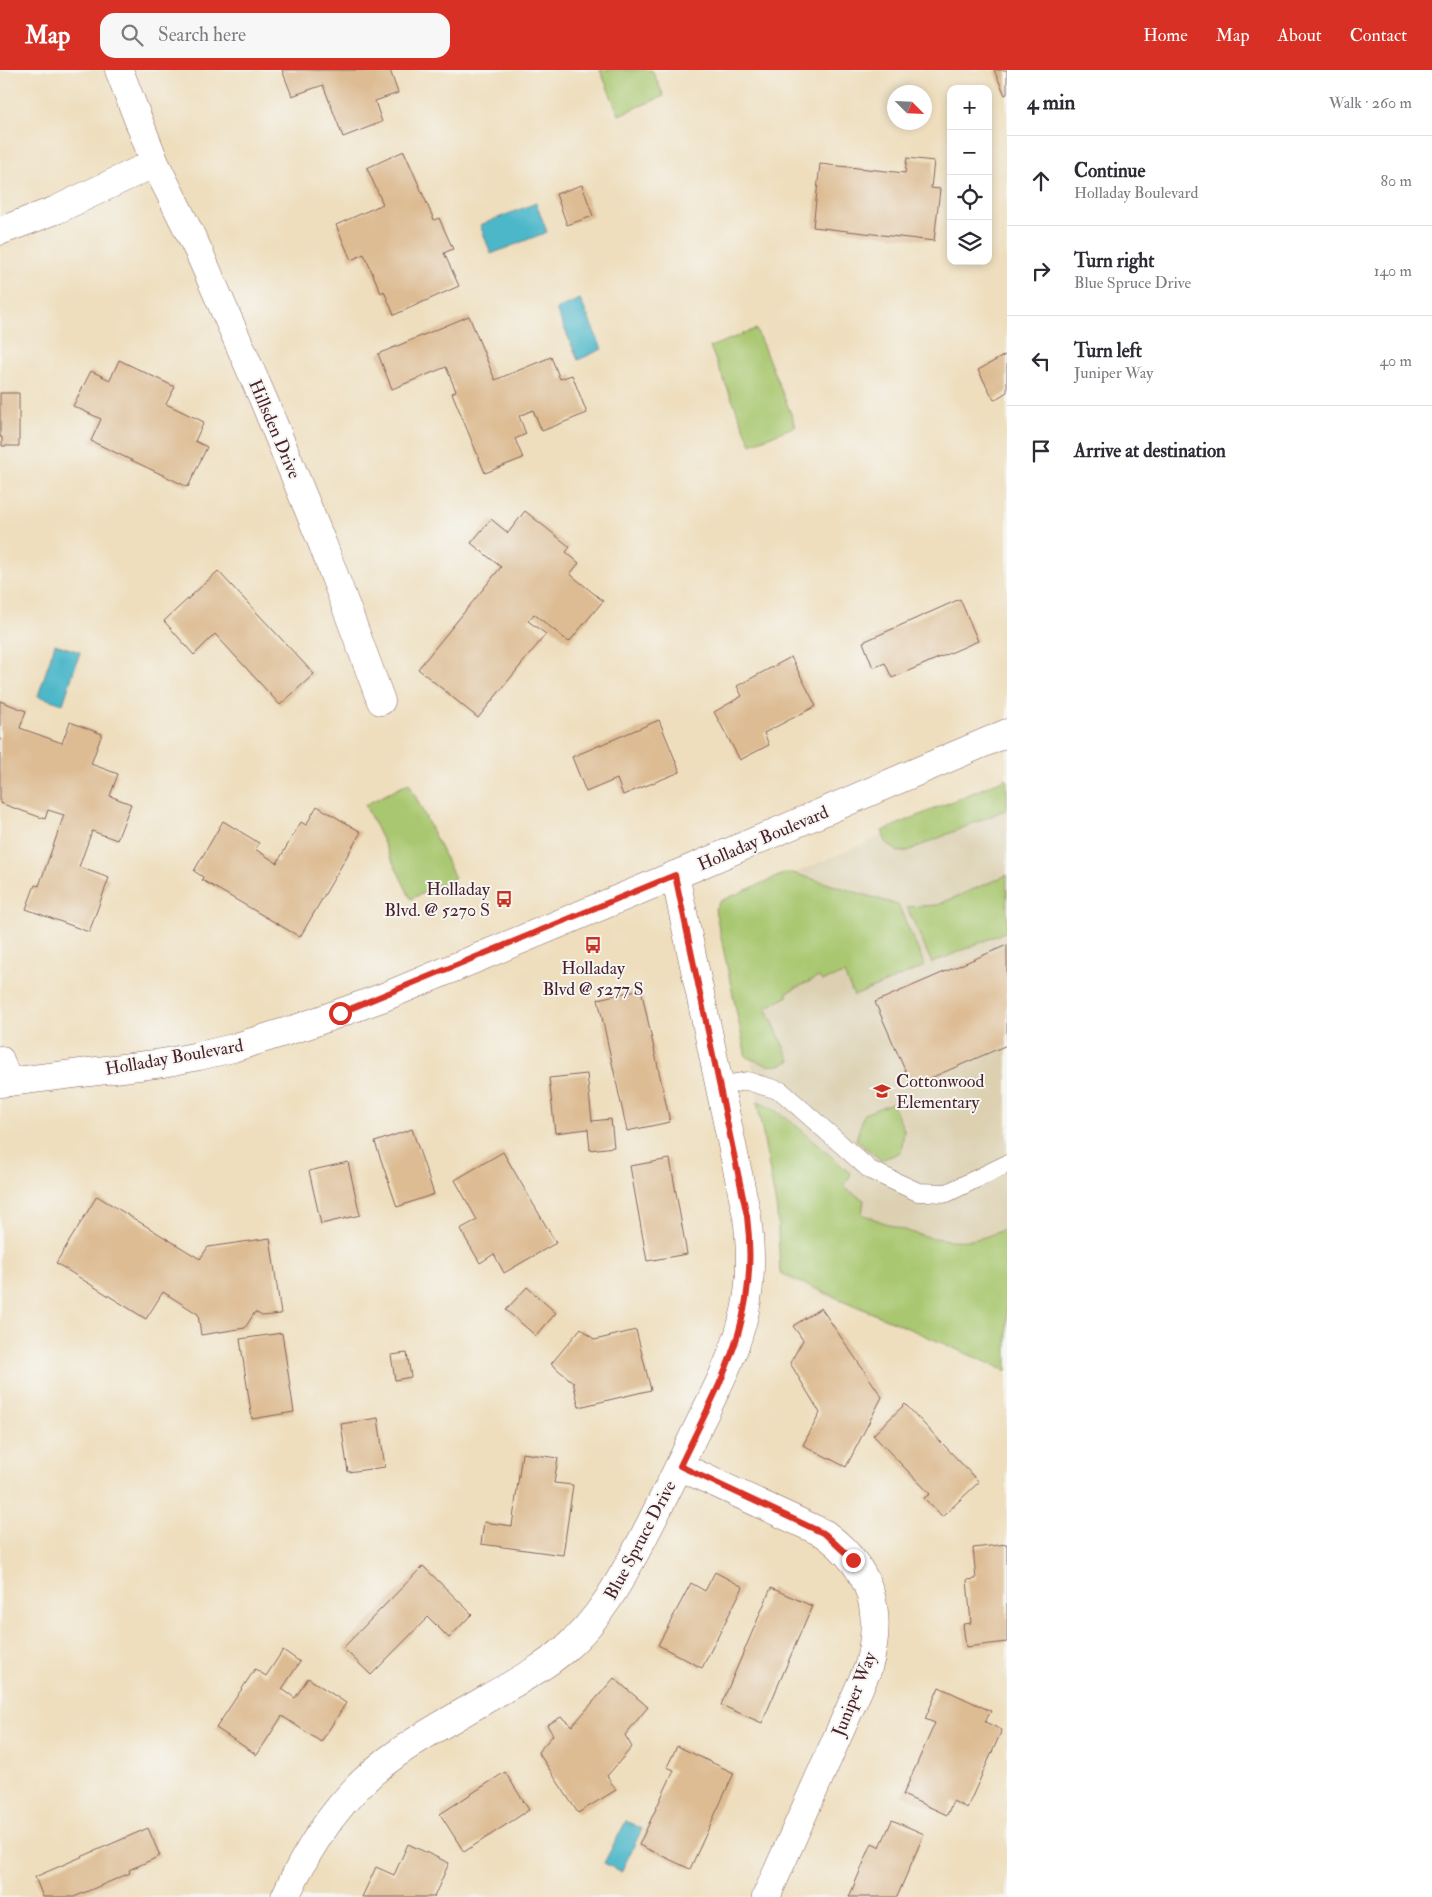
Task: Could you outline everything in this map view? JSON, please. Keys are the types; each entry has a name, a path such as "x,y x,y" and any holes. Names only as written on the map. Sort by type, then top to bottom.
{"street":[{"name":"Hillsden Drive","path":"119,70 154,163 198,250 264,401 323,545 381,701"},
{"path":"0,231 56,210 154,163"},
{"name":"Holladay Boulevard","path":"3,1075 163,1063 234,1048 269,1038 384,997 1007,733"},
{"name":"Blue Spruce Drive","path":"285,1897 306,1854 321,1830 338,1808 377,1768 399,1752 540,1667 585,1631 618,1584 680,1466 730,1359 746,1310 749,1287 750,1241 747,1216 675,875"},
{"name":"Juniper Way","path":"680,1466 825,1534 853,1560 864,1576 873,1603 876,1632 868,1668 766,1897"}],"lane":[{"path":"719,1086 747,1081 781,1092 870,1170 918,1192 948,1193 1007,1164"}],"shaded area":[{"name":"Cottonwood Elementary","path":"1007,782 1007,1368 787,1280 726,903"}],"green space":[{"path":"600,70 652,70 664,96 619,115"},
{"path":"756,329 796,426 751,444 710,347"},
{"path":"1007,778 1007,809 908,851 898,852 886,842 882,831"},
{"path":"409,783 455,878 411,899 365,805"},
{"path":"786,873 793,873 898,905 925,966 854,996 844,974 822,981 819,977 787,992 787,997 766,1007 790,1061 773,1066 746,1057 715,909 720,901"},
{"path":"1007,875 1007,931 932,963 907,907 937,905"},
{"path":"757,1102 793,1123 851,1174 843,1187 864,1200 862,1214 915,1233 942,1239 975,1239 989,1236 1007,1228 1007,1371 780,1273 777,1211"},
{"path":"892,1103 904,1130 901,1152 881,1160 856,1140 864,1114"}],"water":[{"path":"536,203 547,232 491,254 480,225"},
{"path":"580,299 602,349 578,360 556,309"},
{"path":"55,644 80,652 63,704 38,696"},
{"path":"626,1821 642,1829 621,1872 604,1863"}],"building":[{"path":"282,70 390,70 398,93 375,101 382,122 343,137 323,85 292,96"},
{"path":"994,70 1007,70 1007,94 1005,95"},
{"path":"404,151 434,220 439,218 453,249 444,253 459,286 394,315 384,291 381,293 364,254 351,260 336,225 383,204 367,168"},
{"path":"907,158 934,161 931,188 940,189 934,241 813,227 820,164 905,173"},
{"path":"582,185 593,216 567,225 556,194"},
{"path":"469,316 495,380 551,357 560,379 572,375 587,413 542,431 533,410 519,416 526,434 515,439 523,458 485,473 452,393 456,391 446,367 392,389 378,354"},
{"path":"1007,354 1007,392 994,400 978,370"},
{"path":"119,360 175,387 166,404 204,422 195,441 207,447 188,487 91,441 101,419 73,406 91,371 110,380"},
{"path":"0,393 19,393 19,446 2,446 2,437 0,437"},
{"path":"525,511 570,547 566,552 579,563 570,574 603,601 569,642 534,614 528,621 546,634 478,718 418,669 501,567 471,543 491,519 508,533"},
{"path":"218,571 314,674 280,705 215,634 194,655 164,621"},
{"path":"960,599 978,641 892,678 885,663 873,668 863,642"},
{"path":"791,657 816,706 764,733 769,745 740,760 714,712 742,696 737,686"},
{"path":"0,701 26,711 20,728 62,743 70,722 102,734 91,764 118,774 110,796 131,804 117,840 92,831 79,867 109,878 89,932 26,909 35,885 39,886 64,815 48,810 45,819 0,803"},
{"path":"659,720 680,772 623,795 617,779 586,792 572,757"},
{"path":"317,806 361,832 300,937 202,880 203,877 194,871 223,821 259,843 255,849 277,863 301,822 306,825"},
{"path":"1007,945 1007,1045 912,1086 875,1002"},
{"path":"641,989 670,1122 627,1131 598,999"},
{"path":"587,1074 592,1121 611,1119 614,1147 590,1150 588,1129 555,1133 549,1078"},
{"path":"412,1129 434,1194 397,1207 375,1142"},
{"path":"503,1152 556,1243 504,1273 494,1254 480,1263 460,1229 477,1220 455,1180"},
{"path":"670,1159 687,1254 647,1261 630,1166"},
{"path":"348,1162 360,1215 321,1224 309,1171"},
{"path":"97,1196 200,1259 208,1247 270,1238 281,1314 262,1316 255,1312 245,1328 201,1335 198,1314 163,1292 146,1319 56,1263"},
{"path":"527,1287 556,1313 536,1336 506,1310"},
{"path":"821,1308 882,1397 846,1467 803,1445 820,1413 790,1363 803,1340 793,1326"},
{"path":"581,1328 595,1340 636,1330 651,1390 579,1407 573,1382 551,1364"},
{"path":"282,1333 294,1412 252,1419 240,1339"},
{"path":"407,1353 411,1377 395,1380 391,1355"},
{"path":"905,1404 979,1482 942,1517 924,1498 930,1494 873,1435"},
{"path":"378,1418 385,1467 348,1472 341,1424"},
{"path":"522,1453 558,1458 554,1483 573,1485 563,1555 481,1544 484,1522 512,1526"},
{"path":"1007,1544 1007,1642 966,1647 963,1624 971,1623 967,1580 976,1579 973,1548"},
{"path":"423,1566 472,1614 449,1638 428,1617 371,1675 343,1648"},
{"path":"715,1572 743,1587 702,1668 658,1645 691,1583 705,1591"},
{"path":"771,1588 812,1606 762,1723 721,1705"},
{"path":"283,1650 300,1662 282,1689 295,1698 308,1678 346,1703 321,1742 282,1716 257,1755 216,1728 255,1669 266,1676"},
{"path":"614,1678 648,1707 625,1735 632,1747 607,1776 616,1790 578,1813 538,1752 553,1735 547,1725 561,1717 572,1726"},
{"path":"939,1687 991,1711 985,1722 1002,1730 967,1808 953,1801 947,1815 903,1795 935,1723 925,1719"},
{"path":"677,1746 734,1773 690,1869 639,1845 674,1770 667,1767"},
{"path":"505,1772 529,1810 464,1852 440,1814"},
{"path":"892,1820 924,1834 897,1897 849,1897 872,1843 880,1847"},
{"path":"148,1828 160,1856 129,1870 130,1873 74,1897 43,1897 35,1877"},
{"path":"408,1844 449,1863 434,1897 362,1897 376,1867 394,1875"}],"place":[{"name":"Holladay Blvd. @ 5270 S","path":"504,899"},
{"name":"Holladay Blvd @ 5277 S","path":"593,945"},
{"name":"Cottonwood Elementary","path":"882,1091"}],"route":[{"path":"340,1013 384,997 675,875 747,1216 751,1264 746,1310 739,1334 730,1359 680,1466 825,1534 853,1560"}]}
